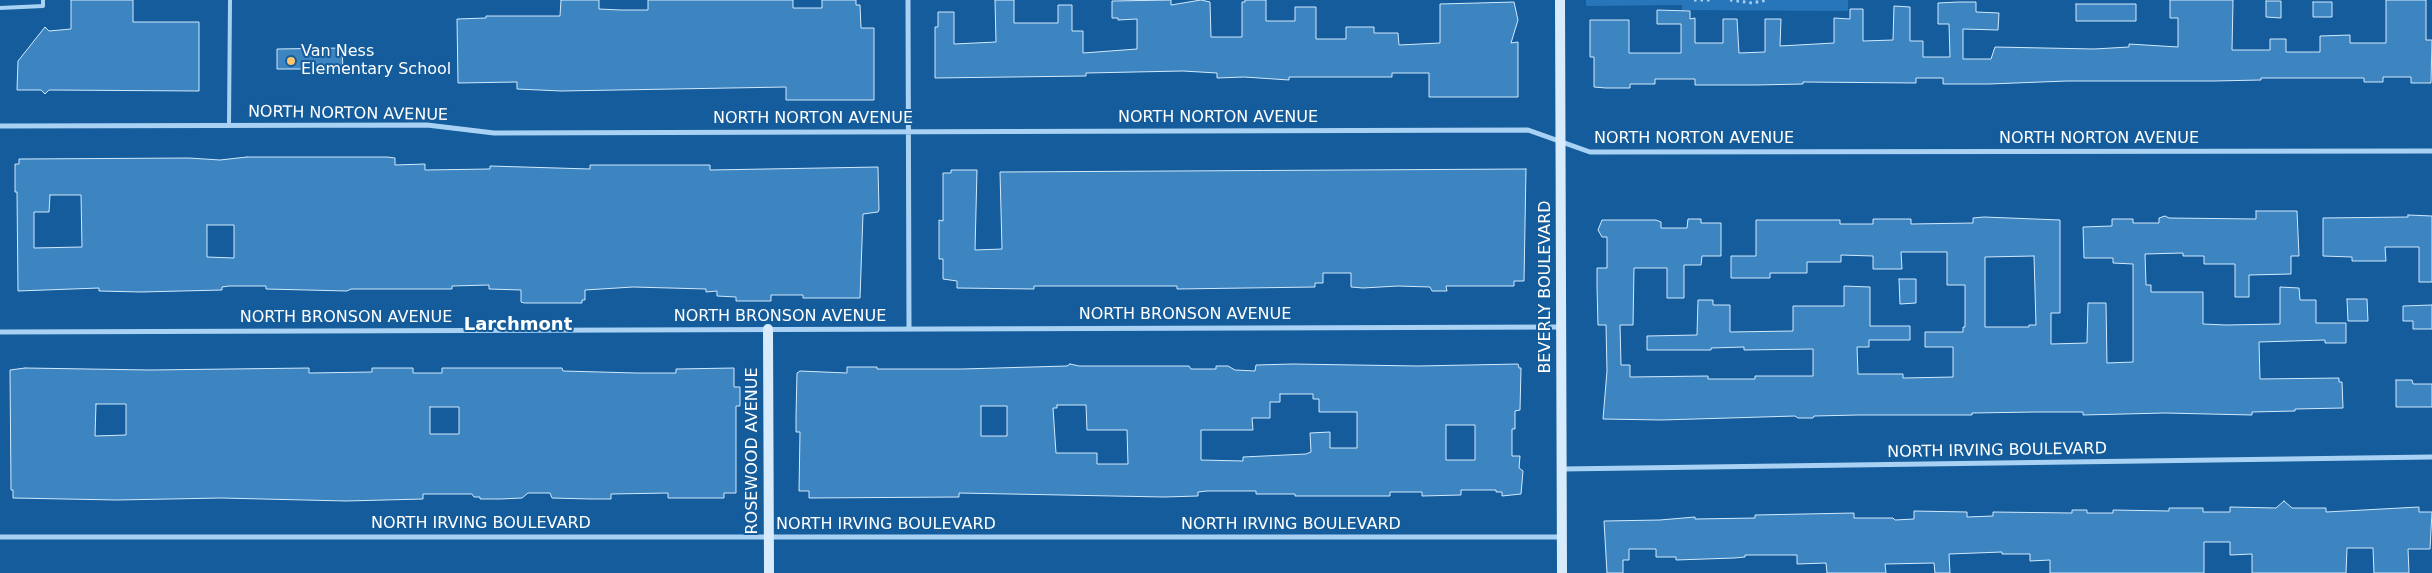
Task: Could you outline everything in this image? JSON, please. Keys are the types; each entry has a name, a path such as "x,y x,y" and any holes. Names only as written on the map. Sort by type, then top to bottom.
{"main road":[{"name":"BEVERLY BOULEVARD","path":"1560,0 1562,573"},
{"name":"ROSEWOOD AVENUE","path":"768,329 769,573"}],"street":[{"path":"908,0 909,329"},
{"name":"NORTH NORTON AVENUE","path":"0,126 427,126 494,133 1528,130 1590,152 2432,150"},
{"name":"NORTH BRONSON AVENUE","path":"0,332 1561,327"},
{"name":"NORTH IRVING BOULEVARD","path":"1562,470 2432,457"},
{"name":"NORTH IRVING BOULEVARD","path":"0,537 1562,537"}],"lane":[{"path":"0,8 43,6 43,0"},
{"path":"229,125 230,0"}],"path":[{"path":"1694,0 1711,0"},
{"path":"1730,0 1752,3 1767,0"}],"shaded area":[{"path":"1586,0 1848,0 1848,11 1682,10 1682,5 1586,6"}],"building":[{"path":"71,0 133,0 133,22 199,22 199,91 49,90 45,94 41,90 17,90 18,61 45,27 49,31 71,29"},
{"path":"561,0 599,0 599,9 648,10 648,0 793,0 793,8 822,8 822,0 856,0 856,5 860,5 861,28 874,28 874,100 786,100 786,87 561,91 517,89 517,82 458,83 457,19 486,18 486,16 560,16"},
{"path":"995,0 1014,0 1014,23 1058,23 1058,5 1072,5 1072,31 1083,31 1083,53 1137,49 1137,19 1118,20 1118,18 1112,18 1112,1 1171,0 1171,5 1201,0 1210,2 1211,37 1242,37 1242,2 1245,2 1245,0 1266,0 1266,21 1295,21 1295,7 1316,7 1316,39 1346,39 1346,27 1374,27 1374,33 1398,33 1399,45 1440,43 1440,4 1514,2 1518,20 1511,43 1518,42 1518,97 1429,97 1429,73 1392,73 1392,77 1289,77 1289,80 1244,77 1217,78 1217,73 1183,71 1086,73 1086,76 935,78 935,27 938,27 938,12 954,12 954,44 996,42"},
{"path":"2170,0 2233,0 2232,50 2270,50 2270,39 2286,39 2286,52 2320,52 2320,36 2350,35 2350,43 2386,43 2386,0 2426,0 2426,40 2432,40 2431,83 2411,83 2411,77 2383,77 2383,82 2364,82 2364,78 2261,78 2261,80 2067,81 1989,84 1943,84 1943,78 1916,78 1916,83 1803,82 1803,84 1756,85 1695,85 1695,79 1655,79 1655,84 1630,84 1630,88 1606,88 1594,87 1594,57 1590,57 1590,20 1629,20 1629,53 1681,53 1681,24 1657,24 1657,10 1690,11 1690,19 1695,18 1695,43 1723,43 1723,19 1737,19 1739,53 1765,52 1765,19 1781,19 1780,46 1834,43 1834,18 1850,19 1850,9 1863,9 1863,41 1893,40 1894,6 1910,7 1910,41 1923,41 1923,57 1950,57 1949,24 1938,24 1938,3 1959,2 1976,2 1976,12 1999,13 1998,30 1963,29 1963,59 1991,59 1995,47 2094,49 2129,47 2129,44 2178,47 2178,18 2170,18"},
{"path":"2266,1 2281,1 2281,18 2266,17"},
{"path":"2313,2 2332,2 2332,17 2313,17"},
{"path":"2076,4 2136,4 2136,21 2076,21"},
{"path":"342,48 343,69 277,69 277,49"},
{"path":"247,157 387,157 395,158 395,165 425,164 425,170 490,169 490,166 590,169 590,165 710,165 710,170 878,167 879,210 878,212 863,214 860,298 803,298 803,295 771,295 771,301 736,301 736,297 717,296 717,291 706,292 706,289 633,287 585,290 585,300 582,300 582,303 524,303 521,302 521,290 489,289 489,285 452,286 452,289 351,289 347,291 266,289 266,286 229,286 222,287 222,290 141,292 99,291 99,288 18,291 15,164 19,164 19,159 189,158 220,160","holes":["50,195 81,195 82,247 34,248 34,212 49,212","207,225 234,225 234,258 207,257"]},
{"path":"1526,169 1524,281 1514,281 1514,286 1446,286 1447,291 1432,291 1430,287 1363,288 1351,287 1351,273 1323,273 1323,283 1315,283 1315,287 1177,289 1177,286 1034,286 1034,289 957,288 957,281 943,279 943,259 939,259 939,220 943,221 943,173 951,173 951,170 977,170 975,250 1002,249 1000,172"},
{"path":"2256,211 2297,211 2299,256 2291,256 2291,274 2249,275 2249,297 2235,297 2235,264 2204,264 2204,256 2183,256 2183,253 2145,254 2146,285 2151,285 2151,292 2203,292 2203,324 2226,325 2280,324 2280,287 2299,288 2300,300 2316,300 2316,323 2346,323 2346,343 2325,343 2325,340 2259,342 2260,379 2339,378 2339,382 2342,382 2343,408 2252,412 2252,415 2165,413 2083,415 2083,412 2036,412 1972,413 1972,415 1814,416 1813,418 1798,418 1795,416 1662,420 1603,419 1607,371 1606,325 1598,325 1597,286 1597,268 1607,268 1607,237 1602,237 1598,230 1602,220 1656,220 1661,222 1661,228 1687,228 1688,219 1701,219 1701,223 1721,223 1721,256 1702,256 1701,265 1684,265 1684,298 1667,298 1667,268 1634,268 1633,325 1620,325 1621,365 1630,365 1630,377 1708,376 1708,379 1755,379 1755,376 1813,376 1813,349 1744,350 1744,347 1711,348 1711,350 1647,350 1647,336 1697,335 1698,300 1713,300 1713,305 1730,305 1730,332 1793,331 1793,306 1844,306 1844,286 1870,287 1870,326 1910,326 1910,340 1869,340 1869,347 1857,347 1858,374 1903,374 1903,378 1953,377 1953,347 1925,347 1925,332 1963,332 1963,327 1965,327 1965,285 1947,285 1947,252 1901,252 1902,269 1873,269 1873,256 1841,255 1841,262 1807,262 1807,273 1770,273 1770,278 1731,278 1731,256 1756,256 1756,220 1840,220 1840,224 1873,224 1873,219 1911,219 1911,224 1973,223 1973,218 1984,217 2060,220 2060,313 2051,313 2051,344 2087,343 2088,303 2106,303 2107,363 2133,362 2133,264 2113,263 2113,258 2084,258 2083,227 2112,226 2112,219 2133,219 2133,223 2159,223 2159,218 2165,216 2169,218 2256,219","holes":["2034,256 2036,325 2029,325 2029,327 1985,327 1985,257"]},
{"path":"2408,215 2432,216 2432,282 2419,282 2419,247 2385,247 2386,261 2352,261 2352,257 2323,256 2323,218 2408,217"},
{"path":"1899,279 1916,279 1916,303 1900,304"},
{"path":"2347,299 2367,299 2368,321 2348,321"},
{"path":"2432,305 2432,329 2413,329 2413,321 2403,321 2403,306"},
{"path":"1070,364 1079,366 1189,366 1191,369 1216,369 1216,366 1228,366 1235,370 1255,371 1256,365 1293,364 1418,366 1518,364 1519,368 1521,368 1520,410 1515,411 1515,429 1512,429 1512,456 1520,456 1519,468 1523,471 1521,494 1502,496 1502,492 1496,492 1496,490 1461,490 1461,495 1422,496 1422,492 1390,492 1390,496 1295,496 1295,494 1256,494 1256,491 1207,491 1198,492 1198,496 1164,497 959,493 959,497 809,498 809,491 799,491 800,432 796,432 796,416 797,373 800,371 847,373 847,367 962,369 1067,366","holes":["1280,394 1313,394 1313,399 1319,399 1319,412 1357,412 1357,448 1330,448 1330,432 1310,433 1311,452 1306,454 1243,457 1243,461 1201,460 1201,430 1253,430 1252,418 1270,418 1270,402 1280,402","1057,405 1086,405 1087,430 1127,430 1128,464 1097,464 1097,453 1056,453 1053,408 1057,408","981,406 1007,406 1007,436 981,436","1446,425 1475,425 1475,460 1446,460"]},
{"path":"25,368 150,370 309,368 309,373 372,372 372,368 413,368 413,373 442,373 442,368 562,368 563,371 676,373 676,369 734,368 734,387 740,387 740,406 736,406 736,493 724,493 724,498 668,498 668,493 611,494 611,499 552,498 550,493 528,493 522,498 500,499 480,499 480,497 474,497 472,494 423,494 423,499 346,501 221,498 117,500 13,498 13,490 11,490 10,370","holes":["96,404 126,404 126,435 95,436","430,407 459,407 459,434 430,434"]},
{"path":"2396,380 2412,380 2413,384 2432,384 2432,407 2396,407"},
{"path":"2284,501 2292,508 2326,508 2326,512 2419,507 2419,512 2432,512 2430,549 2408,549 2409,573 2374,573 2373,548 2347,548 2346,573 2252,573 2252,554 2230,555 2230,542 2204,542 2204,573 2050,573 2050,560 2030,561 2030,554 2002,554 2002,552 1949,554 1950,573 1935,573 1934,563 1885,564 1886,573 1827,573 1826,563 1797,564 1797,555 1745,555 1745,557 1734,558 1676,560 1676,557 1656,557 1656,549 1629,549 1629,560 1623,560 1623,573 1607,573 1604,521 1695,517 1695,519 1755,518 1755,515 1854,513 1854,518 1893,518 1895,520 1914,519 1914,511 1967,512 1967,517 1993,516 1993,512 2072,513 2072,510 2087,510 2087,513 2113,513 2113,510 2169,511 2169,508 2203,508 2203,512 2230,512 2230,507 2276,508"}],"place":[{"name":"Van Ness Elementary School","path":"291,61"}],"district":[{"name":"Larchmont","path":"518,325"}]}
